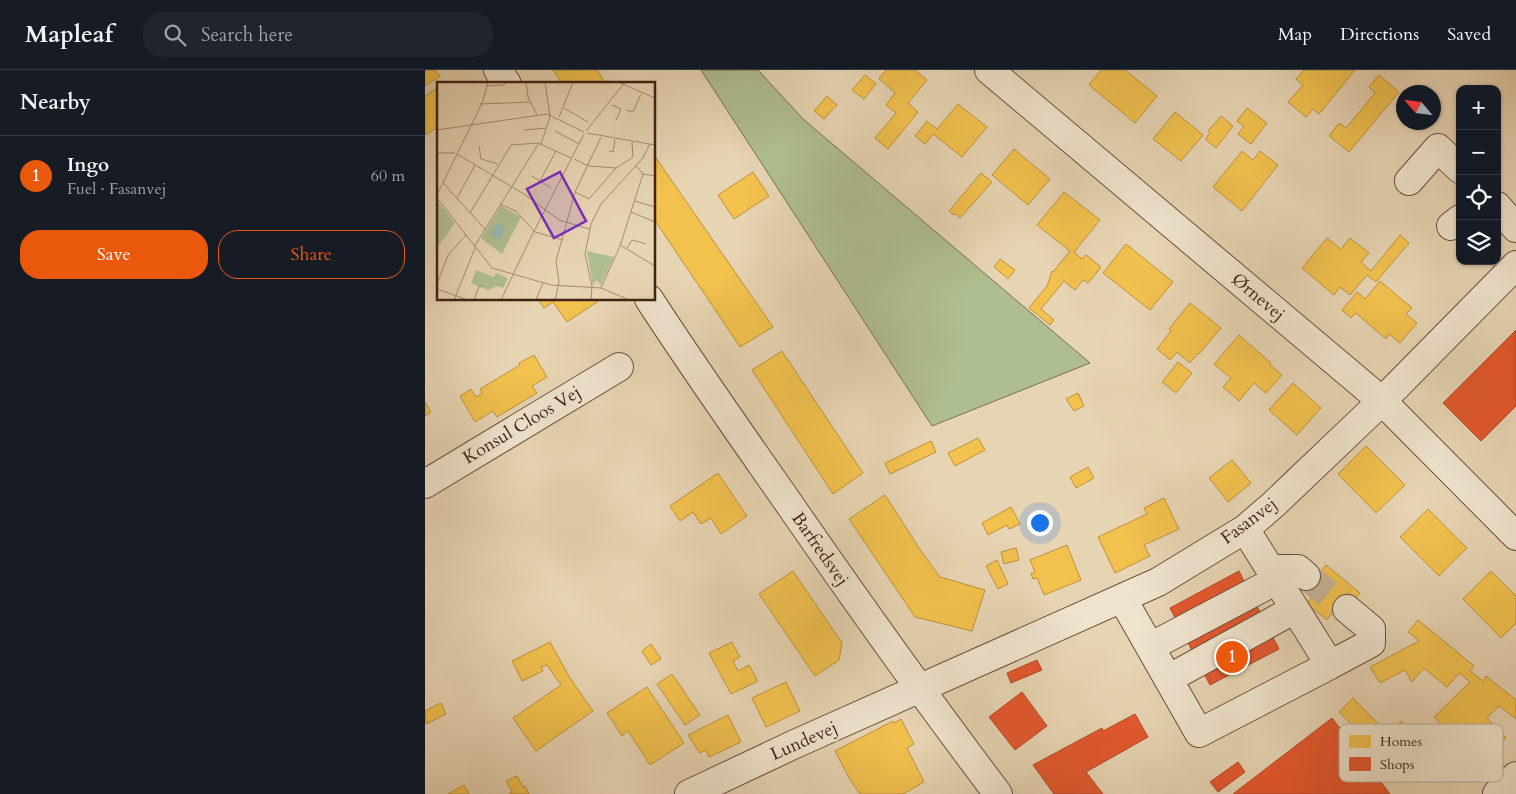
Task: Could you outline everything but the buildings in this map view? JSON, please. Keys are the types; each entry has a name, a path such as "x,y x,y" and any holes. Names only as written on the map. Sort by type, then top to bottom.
{"street":[{"path":"498,70 506,82"},
{"name":"Ørnevej","path":"989,70 1382,401 1516,536"},
{"path":"1409,180 1438,148 1456,165"},
{"path":"1501,211 1516,228"},
{"name":"Fasanvej","path":"919,688 1158,582 1245,528 1274,504 1382,401 1516,265"},
{"name":"Barfredsvej","path":"650,300 722,408 919,688 998,794"},
{"name":"Konsul Cloos Vej","path":"425,484 619,367"},
{"path":"1245,528 1330,665"},
{"path":"1150,647 1273,574 1298,568 1307,576"},
{"path":"1122,598 1199,733 1371,643 1371,629 1347,609"},
{"path":"1169,679 1295,609"},
{"name":"Lundevej","path":"689,794 919,688"},
{"path":"1497,794 1516,776"}],"green space":[{"path":"701,70 758,70 803,119 1090,363 932,426"}],"tunnel":[{"path":"1306,576 1347,609"}],"place":[{"name":"Ingo","path":"1232,657"}]}
